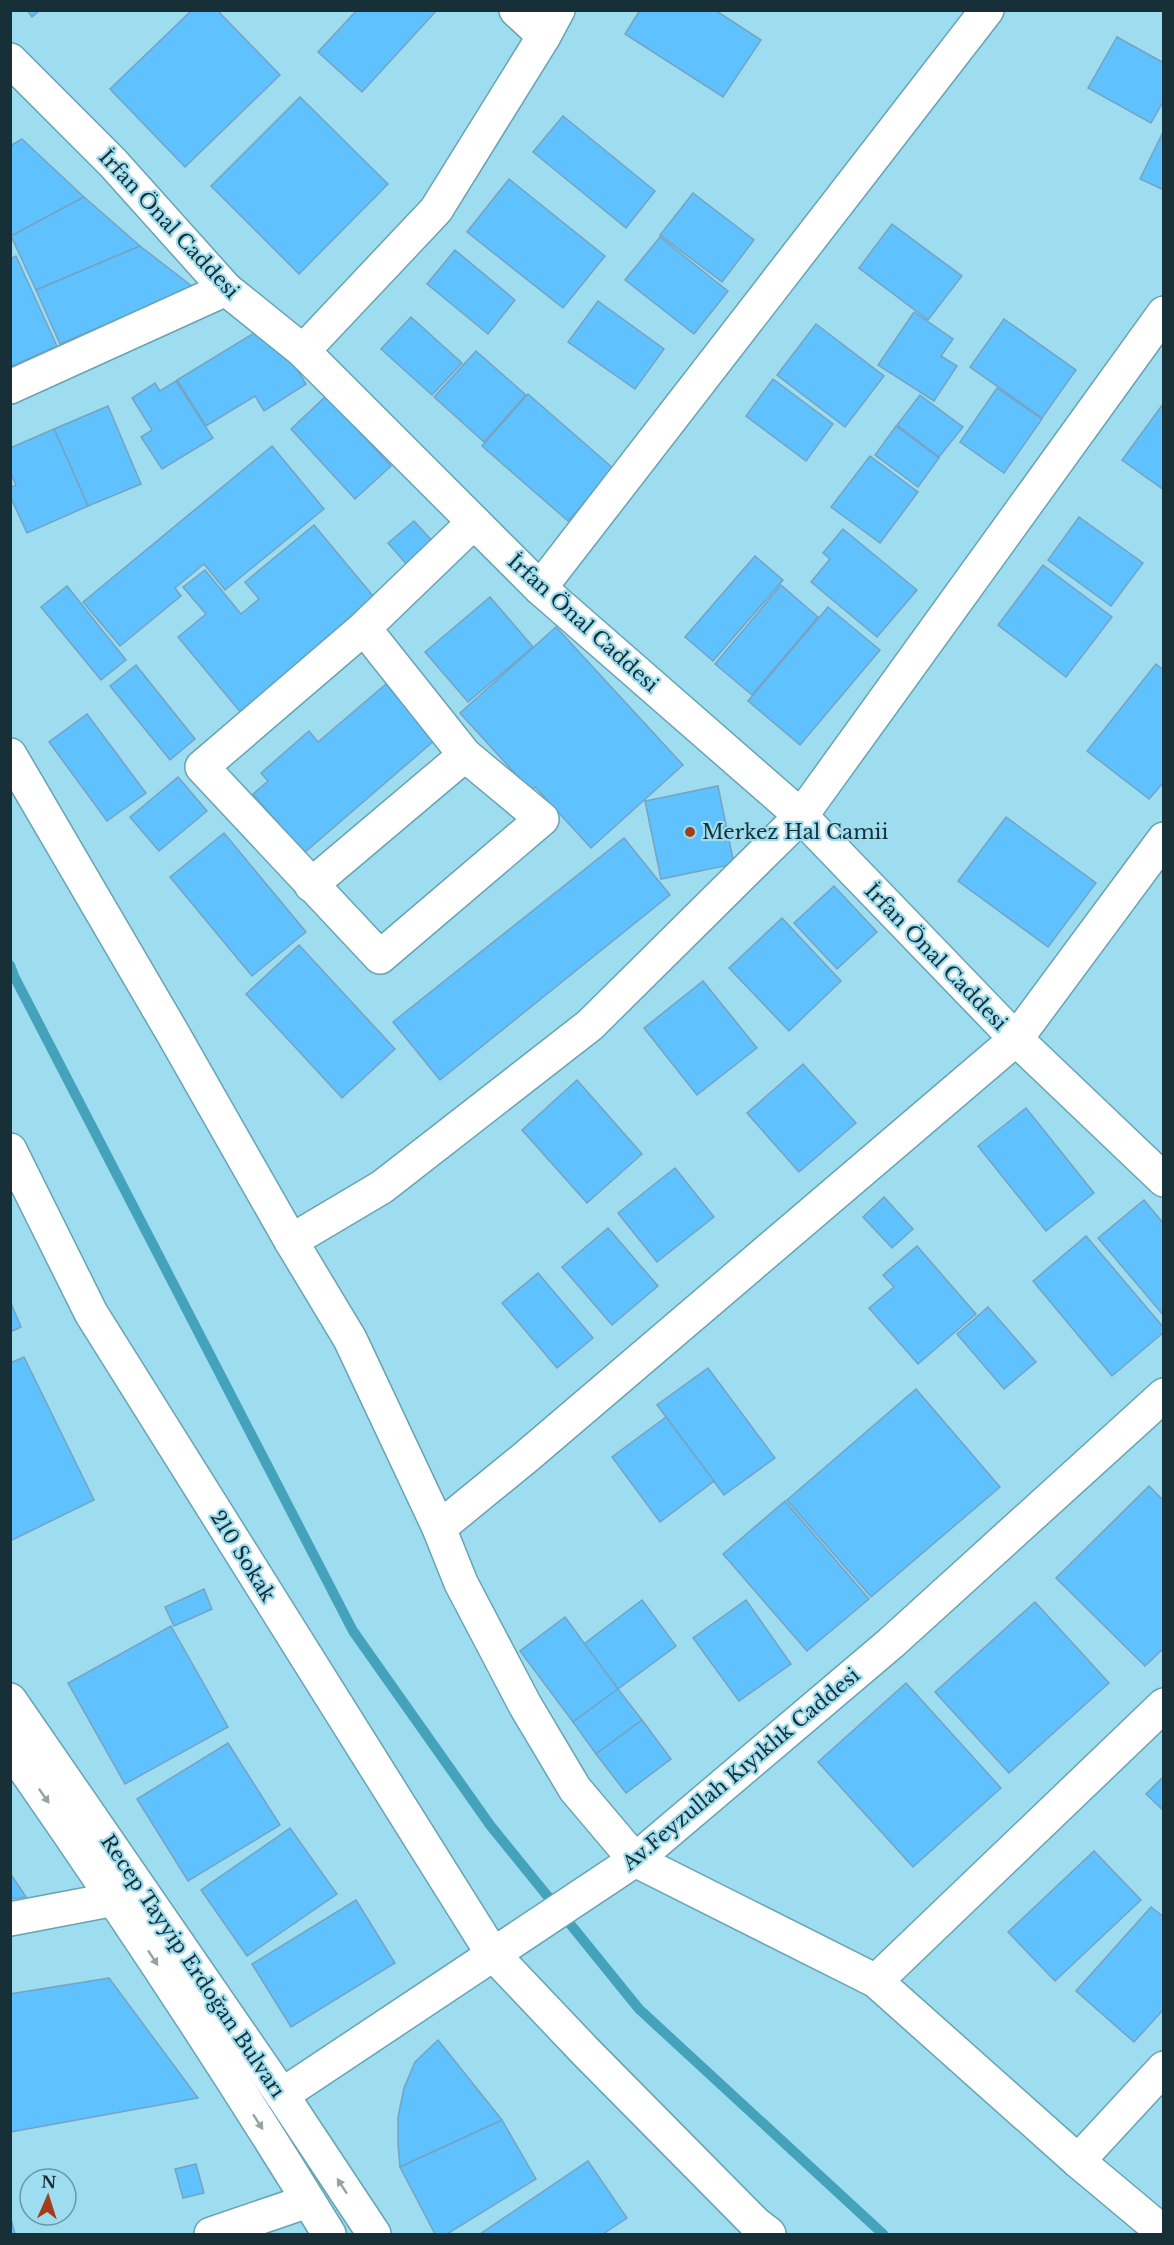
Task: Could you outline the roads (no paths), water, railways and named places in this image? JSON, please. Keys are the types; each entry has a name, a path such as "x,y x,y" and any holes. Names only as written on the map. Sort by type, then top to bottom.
{"street":[{"path":"303,351 436,210 551,23 516,10"},
{"path":"540,588 987,10"},
{"name":"İrfan Önal Caddesi","path":"14,70 113,163 226,289 303,351 540,588 801,816 1016,1040 1164,1180"},
{"path":"10,387 226,289"},
{"path":"291,1241 382,1187 590,1025 801,816 1164,313"},
{"path":"364,628 465,755 542,819 380,957 202,767 364,628 474,522"},
{"path":"10,755 350,1339 439,1528 461,1583 525,1705 575,1789 635,1860 876,1981 1078,2161 1164,2233"},
{"path":"311,885 465,755"},
{"path":"439,1528 526,1457 1016,1040 1164,839"},
{"name":"210 Sokak","path":"10,1150 91,1313 492,1953 585,2051 769,2235"},
{"name":"Av.Feyzullah Kıyıklık Caddesi","path":"282,2095 492,1953 635,1860 891,1643 1164,1395"},
{"name":"Recep Tayyip Erdoğan Bulvarı","path":"10,1700 282,2095 374,2235"},
{"path":"876,1981 1164,1705"},
{"name":"Recep Tayyip Erdoğan Bulvarı","path":"10,1748 115,1899 328,2235"},
{"path":"10,1919 115,1899"},
{"path":"1078,2161 1164,2068"},
{"path":"211,2235 308,2201"}],"waterway":[{"path":"10,965 353,1631 490,1825 639,2009 883,2234"}],"place":[{"name":"Merkez Hal Camii","path":"690,832"}]}
